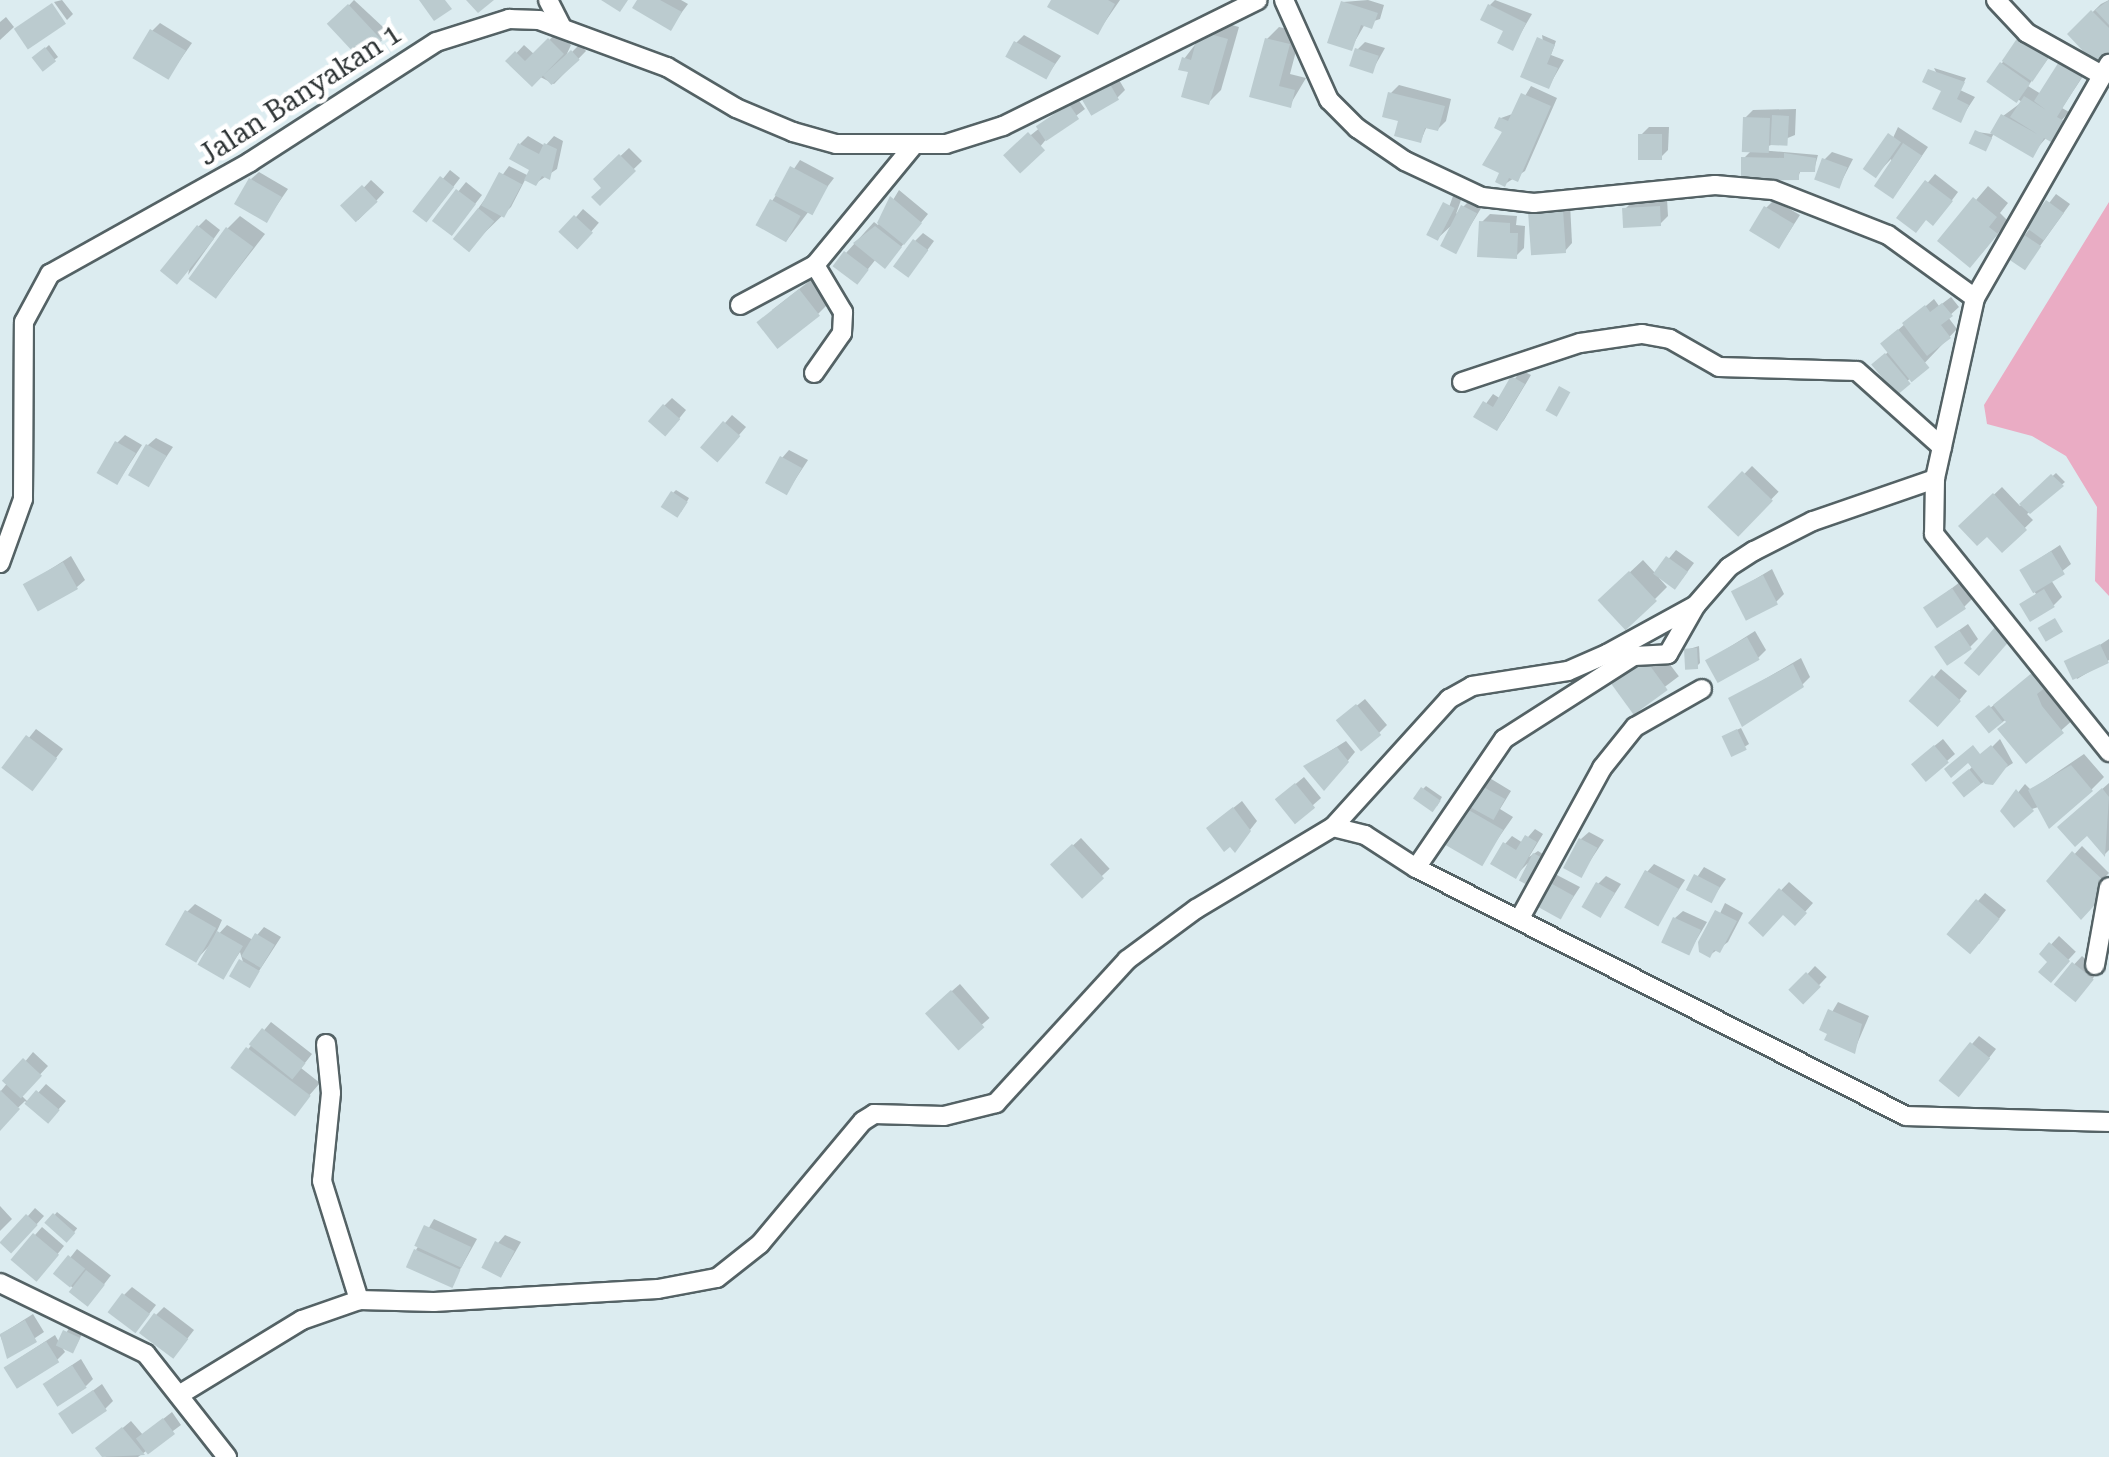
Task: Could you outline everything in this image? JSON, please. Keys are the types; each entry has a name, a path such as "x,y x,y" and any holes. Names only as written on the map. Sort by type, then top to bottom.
{"street":[{"path":"548,0 561,26"},
{"name":"Jalan Banyakan 1","path":"0,563 23,499 24,322 59,265 250,162 436,42 509,18 561,26 668,67 778,127 836,144 946,144 1003,126 1258,0"},
{"path":"1284,0 1329,100 1357,128 1482,197 1534,204 1715,185 1773,190 1888,235 1975,298"},
{"path":"1996,0 2027,33 2105,69 1975,298 1935,479 1932,517 1943,551 2109,752"},
{"path":"740,305 814,265 914,145"},
{"path":"814,265 844,312 842,333 814,373"},
{"path":"1462,382 1580,343 1642,334 1670,339 1719,367 1857,371 1942,447"},
{"path":"1416,868 1504,739 1582,696 1634,656 1668,654 1696,605 1729,567 1769,543 1935,479"},
{"path":"179,1395 302,1320 359,1300 434,1302 658,1289 717,1278 760,1244 862,1121 874,1114 944,1116 996,1103 1127,960 1196,909 1333,828 1449,699 1486,683 1568,671 1696,605"},
{"path":"1520,918 1624,741 1664,706 1702,689"},
{"path":"1333,828 1365,835 1416,868 1906,1116 2109,1122"},
{"path":"2095,965 2098,917 2109,888"},
{"path":"326,1044 331,1092 322,1182 359,1300"},
{"path":"0,1284 146,1354 228,1457"}],"shaded area":[{"path":"2109,202 2109,596 2095,581 2097,507 2066,456 2032,436 1987,424 1984,405"}],"building":[{"path":"419,0 445,0 452,9 434,21"},
{"path":"466,0 494,0 478,13"},
{"path":"601,0 628,0 620,12"},
{"path":"637,0 660,0 682,12 671,31 632,8"},
{"path":"1051,0 1108,0 1115,4 1098,35 1047,7"},
{"path":"2109,0 2109,25 2095,10"},
{"path":"1341,1 1378,13 1372,29 1361,25 1352,51 1327,43"},
{"path":"52,3 66,24 28,49 14,29"},
{"path":"348,4 382,41 361,60 327,24"},
{"path":"1488,4 1526,23 1513,51 1497,43 1503,31 1480,20"},
{"path":"2091,10 2109,28 2109,52 2096,65 2067,34"},
{"path":"150,29 186,51 168,80 132,58"},
{"path":"1199,31 1228,39 1209,105 1181,97 1188,72 1178,70 1182,57 1191,60"},
{"path":"1537,37 1555,45 1547,64 1558,68 1549,89 1520,77"},
{"path":"2018,37 2049,58 2032,82 2002,61"},
{"path":"548,38 564,54 532,87 505,61 515,51 525,61"},
{"path":"1265,38 1290,44 1279,86 1295,90 1291,108 1249,97"},
{"path":"1014,41 1055,64 1046,80 1005,57"},
{"path":"45,47 56,61 43,72 32,57"},
{"path":"1355,48 1379,56 1373,74 1349,66"},
{"path":"571,50 580,60 551,85 543,75"},
{"path":"2062,57 2085,72 2057,117 2064,121 2051,142 2044,138 2033,158 1990,133 2001,114 2037,134 2010,117 2024,96 2046,110 2034,101"},
{"path":"2000,62 2030,83 2017,103 1986,82"},
{"path":"1928,69 1965,82 1957,99 1969,105 1961,123 1932,109 1941,91 1922,82"},
{"path":"1107,79 1119,100 1091,116 1079,95"},
{"path":"1388,92 1445,106 1438,131 1425,128 1421,143 1394,136 1398,121 1382,117"},
{"path":"1521,93 1551,106 1518,182 1509,178 1505,187 1495,182 1499,173 1482,165 1502,132 1494,128 1499,117 1508,121"},
{"path":"1069,104 1079,119 1046,141 1036,126"},
{"path":"1772,115 1789,116 1787,146 1770,145"},
{"path":"1743,117 1770,118 1769,153 1742,152"},
{"path":"1975,130 1992,138 1986,152 1969,144"},
{"path":"1028,132 1045,150 1020,173 1003,155"},
{"path":"1888,133 1901,142 1876,178 1863,169"},
{"path":"1638,134 1662,134 1662,160 1638,160"},
{"path":"518,143 539,154 544,143 557,149 550,180 542,176 536,186 524,180 529,170 509,159"},
{"path":"1903,143 1922,156 1893,199 1874,186"},
{"path":"1784,153 1816,158 1815,172 1799,172 1799,180 1741,181 1741,157 1784,158"},
{"path":"619,154 636,171 600,206 591,197 601,188 593,179"},
{"path":"1822,158 1847,167 1840,189 1814,180"},
{"path":"790,166 828,186 812,215 775,195"},
{"path":"499,172 522,184 504,218 481,206"},
{"path":"440,176 454,187 426,223 412,211"},
{"path":"249,178 282,197 267,223 234,204"},
{"path":"1925,180 1953,201 1933,226 1926,220 1916,233 1896,218"},
{"path":"362,185 378,202 356,222 340,205"},
{"path":"456,189 476,204 452,236 432,221"},
{"path":"890,196 922,223 904,245 877,223"},
{"path":"1973,197 1997,217 1989,227 1998,234 1970,268 1937,241"},
{"path":"770,199 801,216 786,242 755,225"},
{"path":"2046,200 2064,213 2044,240 2026,228"},
{"path":"1443,202 1455,208 1438,241 1426,235"},
{"path":"1461,205 1477,213 1456,254 1440,246"},
{"path":"1660,206 1661,226 1623,228 1622,208"},
{"path":"1764,206 1794,224 1779,249 1749,231"},
{"path":"478,208 494,221 469,252 453,239"},
{"path":"1563,210 1566,253 1531,255 1528,212"},
{"path":"574,215 593,233 577,250 558,232"},
{"path":"1479,221 1510,223 1510,233 1518,233 1517,259 1477,257"},
{"path":"197,225 214,239 177,285 160,271"},
{"path":"875,226 902,247 885,269 853,243"},
{"path":"226,227 254,247 216,299 188,279"},
{"path":"2023,234 2041,246 2025,270 2007,258"},
{"path":"913,239 928,250 908,278 893,267"},
{"path":"844,251 869,270 857,285 833,266"},
{"path":"799,289 820,316 777,349 756,322"},
{"path":"1942,303 1953,316 1941,325 1951,338 1927,356 1902,323 1925,305 1930,312"},
{"path":"1898,329 1929,368 1912,382 1880,343"},
{"path":"1885,353 1911,384 1897,395 1871,365"},
{"path":"1511,376 1525,384 1497,431 1473,417 1483,401 1493,407"},
{"path":"1559,386 1570,392 1557,417 1545,410"},
{"path":"663,404 680,419 665,436 648,421"},
{"path":"723,421 740,436 717,463 700,447"},
{"path":"115,441 136,453 117,485 96,473"},
{"path":"146,444 167,456 149,487 128,475"},
{"path":"780,456 802,468 787,495 765,483"},
{"path":"1742,471 1773,501 1738,537 1707,507"},
{"path":"2051,474 2064,486 2030,514 2019,504"},
{"path":"671,491 688,502 677,518 661,507"},
{"path":"1993,493 2027,530 2002,553 1987,537 1977,546 1958,526"},
{"path":"2051,551 2065,574 2033,593 2019,570"},
{"path":"1666,556 1688,572 1675,590 1653,574"},
{"path":"63,562 78,589 38,611 23,584"},
{"path":"1629,571 1657,601 1626,630 1598,600"},
{"path":"1763,575 1778,604 1746,621 1731,591"},
{"path":"1952,588 1966,609 1937,628 1923,608"},
{"path":"2044,589 2055,607 2030,622 2019,604"},
{"path":"2055,618 2063,632 2046,642 2038,628"},
{"path":"1996,626 2011,639 1979,676 1964,663"},
{"path":"1959,630 1972,649 1947,666 1934,647"},
{"path":"1747,637 1760,660 1718,683 1705,660"},
{"path":"2100,644 2109,663 2073,680 2064,661"},
{"path":"1697,648 1698,669 1685,670 1684,649"},
{"path":"1643,656 1668,690 1634,715 1609,681"},
{"path":"1793,664 1804,687 1742,727 1728,698"},
{"path":"2033,672 2046,687 2037,694 2042,706 2064,733 2026,764 1997,729 2006,722 1993,705"},
{"path":"1932,675 1961,701 1938,727 1909,701"},
{"path":"1356,704 1381,735 1361,751 1336,720"},
{"path":"1989,705 2003,722 1989,733 1975,716"},
{"path":"1737,729 1747,750 1731,757 1722,736"},
{"path":"26,735 57,758 32,791 1,768"},
{"path":"1934,745 1949,763 1926,782 1911,764"},
{"path":"1973,745 1980,754 1991,745 2008,765 1993,785 1985,784 1968,763 1951,778 1944,769"},
{"path":"1337,747 1349,762 1324,791 1303,766"},
{"path":"2071,765 2093,791 2049,829 2028,790"},
{"path":"1969,769 1981,784 1964,798 1952,783"},
{"path":"1295,783 1315,808 1295,824 1275,799"},
{"path":"1478,784 1505,799 1493,820 1466,805"},
{"path":"1421,787 1441,801 1433,812 1413,798"},
{"path":"2102,788 2109,797 2105,857 2087,836 2075,847 2057,827"},
{"path":"2016,789 2034,811 2014,828 2000,811"},
{"path":"1460,805 1503,830 1482,866 1439,841"},
{"path":"1233,807 1251,831 1235,853 1230,847 1224,852 1206,828"},
{"path":"1525,835 1537,842 1516,879 1490,864 1503,842 1516,850"},
{"path":"1579,838 1598,848 1582,878 1563,868"},
{"path":"1072,844 1104,878 1082,899 1050,864"},
{"path":"2072,851 2104,881 2096,889 2103,896 2081,920 2046,881"},
{"path":"1533,853 1545,859 1531,887 1519,881"},
{"path":"1645,870 1679,889 1658,927 1624,908"},
{"path":"1694,874 1720,887 1712,903 1686,890"},
{"path":"1545,880 1574,896 1561,920 1532,904"},
{"path":"1596,882 1615,893 1601,918 1582,907"},
{"path":"1779,888 1807,913 1795,926 1783,915 1763,937 1748,923"},
{"path":"1976,899 2000,919 1970,954 1946,934"},
{"path":"185,910 216,928 196,963 165,945"},
{"path":"1715,910 1737,921 1720,953 1714,950 1710,958 1699,952 1698,942"},
{"path":"1673,917 1701,930 1689,955 1661,942"},
{"path":"217,931 243,946 223,980 198,965"},
{"path":"255,933 275,945 261,968 241,956"},
{"path":"2049,942 2070,961 2051,983 2038,972 2047,962 2039,954"},
{"path":"239,959 260,971 250,988 229,976"},
{"path":"2072,962 2094,980 2076,1002 2054,985"},
{"path":"1806,972 1821,987 1803,1005 1788,990"},
{"path":"951,990 984,1027 958,1051 925,1013"},
{"path":"1828,1009 1862,1024 1855,1054 1824,1040 1827,1034 1819,1030"},
{"path":"262,1028 306,1063 292,1080 249,1044"},
{"path":"1970,1042 1990,1058 1959,1097 1939,1081"},
{"path":"246,1047 311,1096 295,1117 230,1068"},
{"path":"23,1058 42,1076 21,1098 2,1081"},
{"path":"0,1090 20,1109 0,1131"},
{"path":"36,1090 60,1110 48,1124 24,1104"},
{"path":"53,1213 75,1233 67,1243 44,1223"},
{"path":"26,1214 38,1225 11,1253 0,1242"},
{"path":"424,1225 471,1247 461,1268 414,1246"},
{"path":"33,1233 59,1255 37,1282 11,1260"},
{"path":"495,1241 515,1251 501,1278 481,1268"},
{"path":"414,1249 461,1270 452,1288 406,1267"},
{"path":"68,1255 85,1269 70,1287 53,1274"},
{"path":"86,1270 105,1285 88,1307 69,1292"},
{"path":"122,1293 150,1314 136,1333 108,1312"},
{"path":"154,1313 188,1339 173,1359 139,1333"},
{"path":"25,1320 37,1342 7,1359 0,1334"},
{"path":"63,1330 80,1338 73,1353 56,1345"},
{"path":"46,1341 59,1362 17,1389 4,1367"},
{"path":"72,1365 87,1388 57,1407 43,1384"},
{"path":"93,1390 107,1411 72,1434 58,1413"},
{"path":"163,1418 175,1434 148,1454 136,1438"},
{"path":"122,1427 145,1455 102,1457 95,1448"}]}
